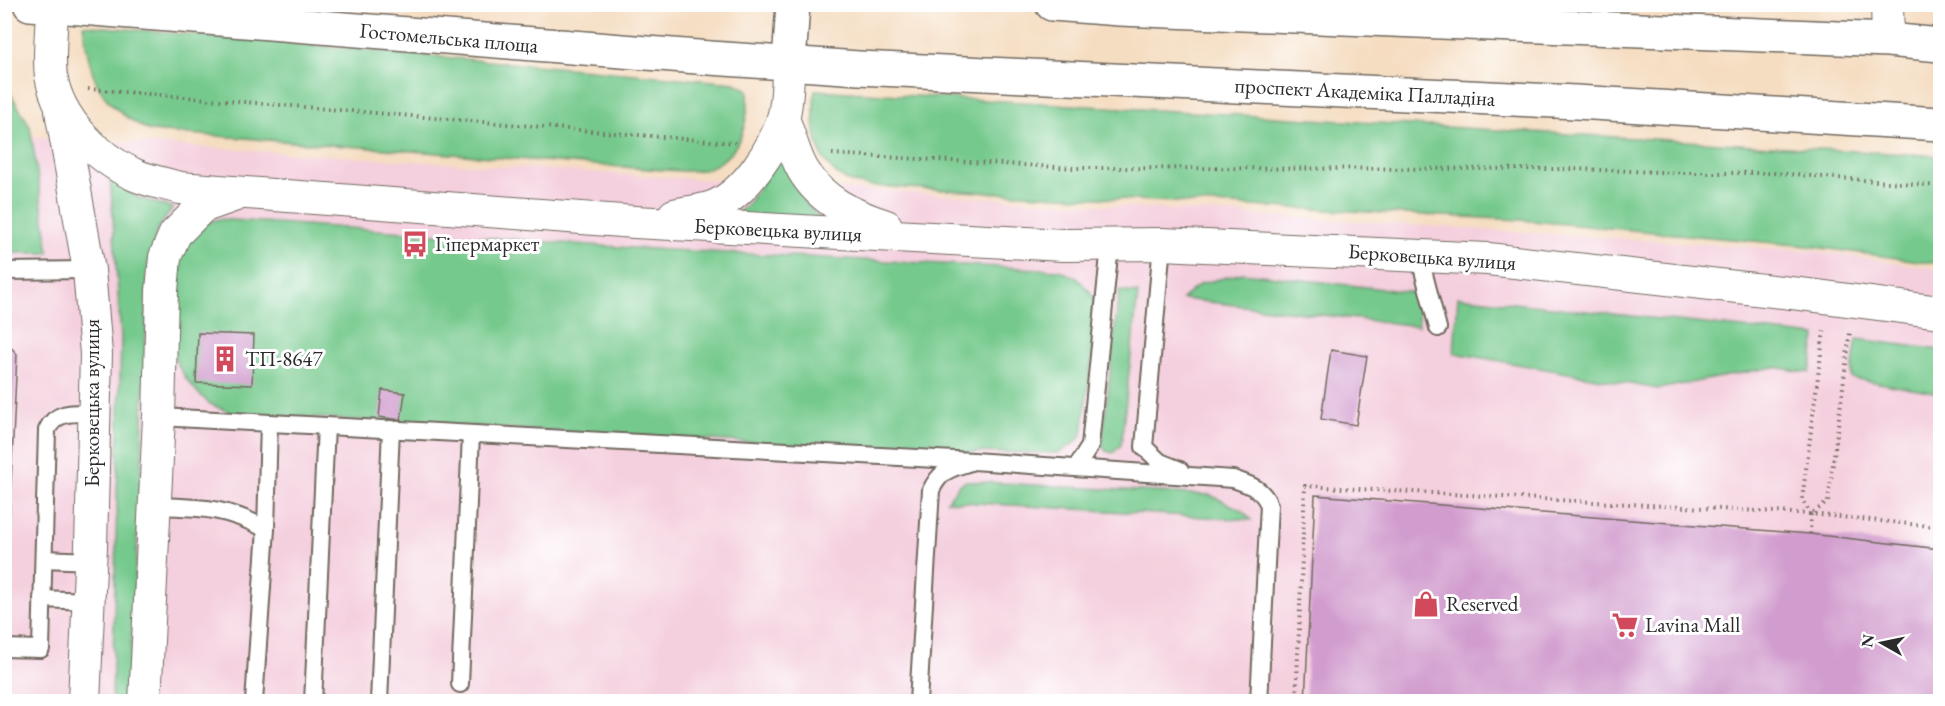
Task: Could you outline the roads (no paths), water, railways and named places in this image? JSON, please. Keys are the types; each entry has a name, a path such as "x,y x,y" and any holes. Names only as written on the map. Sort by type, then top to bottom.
{"main road":[{"path":"789,63 793,4"},
{"path":"1052,4 1888,40 1941,45"},
{"name":"Гостомельська площа","path":"45,5 789,63"},
{"name":"проспект Академіка Палладіна","path":"789,63 1600,103 1941,124"}],"street":[{"path":"1887,4 1888,40"},
{"name":"Берковецька вулиця","path":"45,5 51,75 61,107 88,270 96,354 84,702"},
{"name":"Берковецька вулиця","path":"635,222 715,206 733,194 782,149 789,63"},
{"name":"Берковецька вулиця","path":"61,107 82,135 109,162 138,176 180,188 635,222 1063,245 1162,244 1488,259 1798,293 1941,312"},
{"name":"Берковецька вулиця","path":"782,149 832,203 852,214 921,237"},
{"name":"Берковецька вулиця","path":"145,702 165,256 175,234 202,207 246,192"}],"lane":[{"path":"1162,244 1144,447 1160,462 1195,476"},
{"path":"1076,468 1090,446 1110,245"},
{"path":"1419,255 1438,328"},
{"path":"4,271 88,270"},
{"path":"4,648 41,649 47,430 57,416 94,413"},
{"path":"159,417 973,461 1233,479 1249,484 1264,494 1269,505 1259,702"},
{"path":"254,702 266,529 270,423"},
{"path":"313,702 326,426"},
{"path":"379,702 391,429"},
{"path":"460,684 471,434"},
{"path":"918,702 931,490 938,476 973,461"},
{"path":"154,506 228,512 266,529"},
{"path":"44,560 90,561"},
{"path":"42,599 88,601"}],"place":[{"name":"Гіпермаркет","path":"415,244"},
{"name":"ТП-8647","path":"225,359"},
{"name":"Reserved","path":"1426,604"},
{"name":"Lavina Mall","path":"1625,625"}]}
